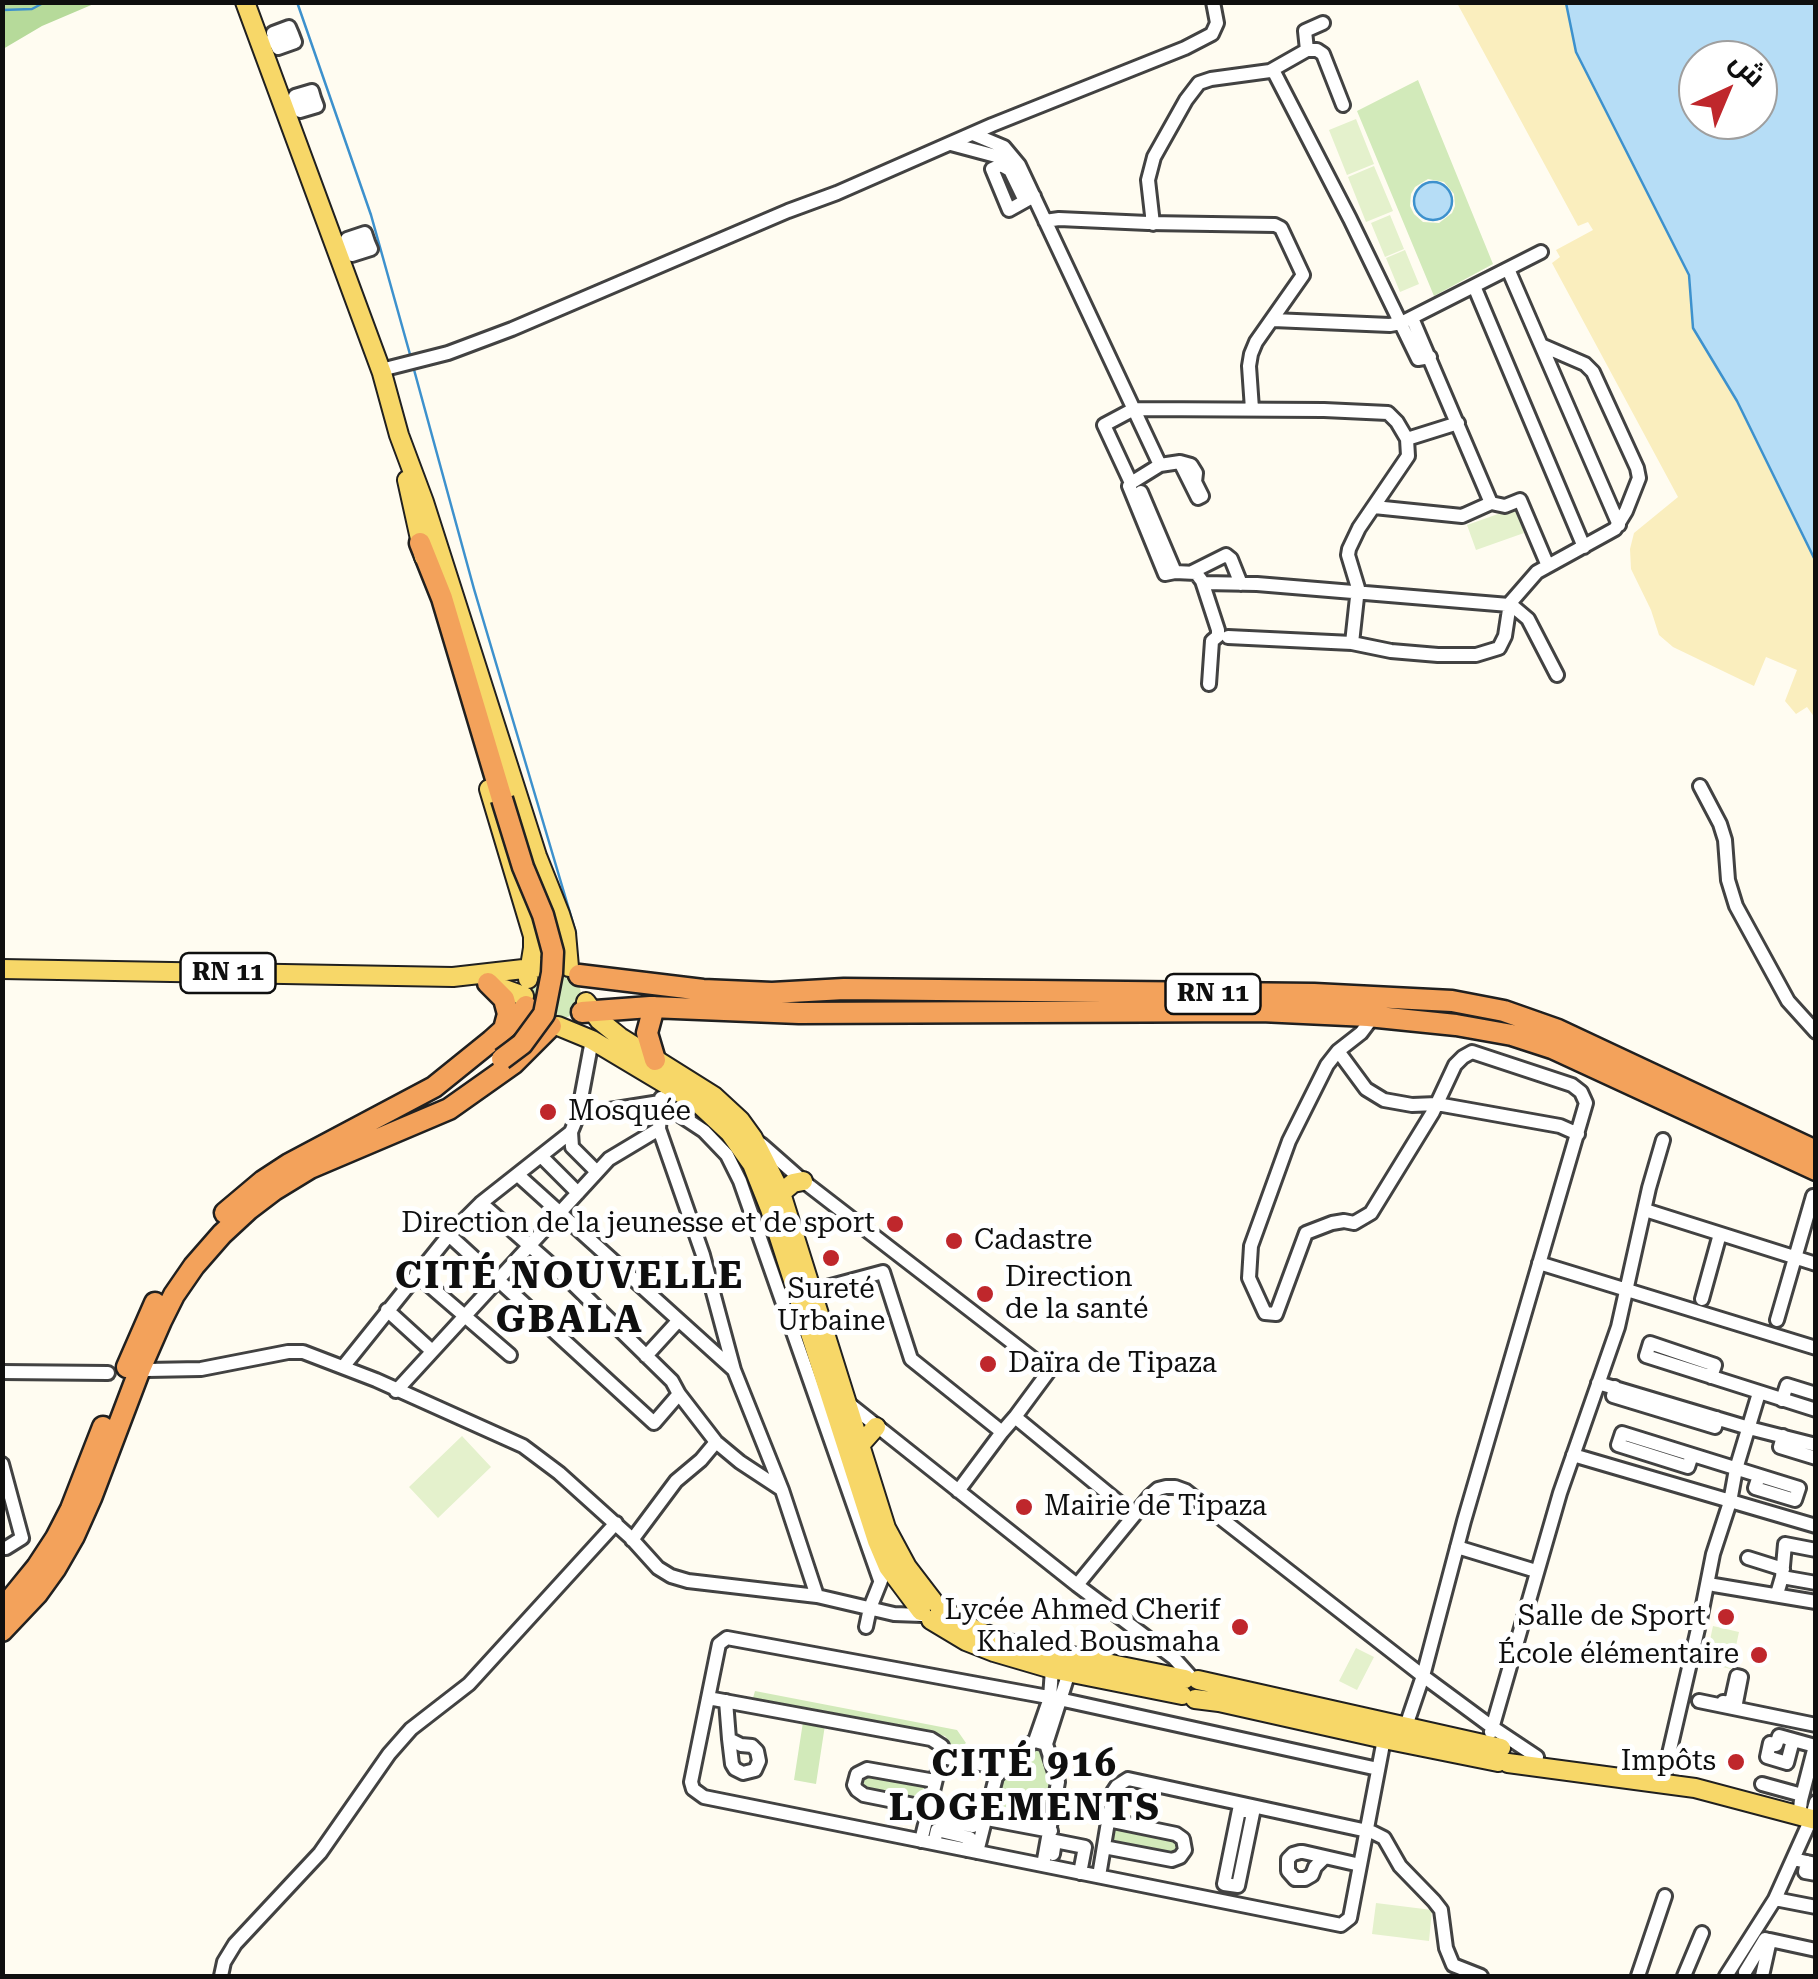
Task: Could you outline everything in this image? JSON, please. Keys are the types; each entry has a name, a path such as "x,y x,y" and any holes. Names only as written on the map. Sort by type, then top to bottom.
{"highway":[{"path":"2,1631 37,1594 74,1536 161,1321 194,1266 274,1190 502,1059 522,1044 544,1014 553,952 544,915 523,867 442,598 420,543"},
{"path":"453,598 470,691"},
{"name":"RN 11","path":"574,971 638,984 755,992 844,989 1314,994 1452,1002 1504,1011 1544,1024 1816,1151"},
{"path":"488,983 500,992 507,1006 504,1029"},
{"path":"369,1133 504,1029 530,984"},
{"path":"654,1007 647,1033 655,1060"},
{"name":"RN 11","path":"586,1008 799,1012 1261,1011 1373,1016 1485,1029 1552,1048 1816,1170"},
{"path":"2,1610 38,1567 71,1508 139,1336 164,1287 220,1218 263,1180 288,1164 369,1133 449,1109 514,1064 554,1026"}],"main road":[{"path":"245,2 268,43 343,250 381,370 399,435 420,543 532,936 530,984 534,1017 592,1040 663,1081 720,1121 741,1147 759,1179 884,1573 966,1641 1061,1670 1190,1686 1219,1702 1384,1739 1500,1749 1597,1777 1695,1788 1810,1814"},
{"path":"399,435 566,933 574,971 585,985 586,1008 655,1060 714,1096 754,1138 781,1193 878,1506 929,1611 1008,1643 1190,1686 1406,1726 1626,1778"},
{"name":"RN 11","path":"2,969 453,977 530,984 552,964 574,971"},
{"name":"RN 11","path":"453,977 488,983"},
{"path":"488,983 530,984"},
{"name":"RN 11","path":"554,1026 572,1022 586,1008"},
{"path":"781,1193 803,1181"},
{"path":"860,1445 876,1426"}],"street":[{"path":"381,370 448,353 526,323 1136,68 1212,34 1217,23 1213,2"},
{"path":"1307,50 1304,31 1323,23"},
{"path":"268,43 272,33 289,27 292,34"},
{"path":"1153,224 1148,180 1154,157 1197,85 1211,79 1273,70 1307,50 1317,50 1323,54 1343,105"},
{"path":"1273,70 1406,320 1418,359 1430,358 1491,503"},
{"path":"291,106 295,96 312,90 314,98"},
{"path":"973,134 1004,147 1020,165 1025,201"},
{"path":"952,144 1013,164 1024,174"},
{"path":"997,161 1025,201 1045,221 1160,465"},
{"path":"1045,221 1279,226 1303,275 1251,354 1252,409"},
{"path":"343,250 347,239 366,234 368,242"},
{"path":"1272,320 1390,325 1542,252"},
{"path":"1508,268 1619,525"},
{"path":"1474,286 1584,547"},
{"path":"1208,684 1212,641 1222,632 1352,643 1422,654 1484,654 1502,645 1509,606 1534,576 1612,532 1638,484 1637,468 1593,372 1586,364 1541,345"},
{"path":"1133,482 1104,425 1134,409 1382,412 1393,417 1409,451 1406,462 1359,528 1349,549 1357,592 1352,643"},
{"path":"1406,439 1458,423"},
{"path":"1180,462 1160,465 1129,486 1164,574 1192,572 1200,576 1222,632"},
{"path":"1374,508 1462,516 1491,503 1505,506 1520,500 1548,566"},
{"path":"1192,572 1226,555 1241,584"},
{"path":"1203,583 1509,606 1528,618 1558,675"},
{"path":"1700,786 1720,824 1736,906 1788,1001 1816,1032"},
{"path":"1373,1016 1327,1065 1288,1141 1251,1246 1249,1278 1265,1313 1276,1314 1306,1233 1332,1223 1354,1223 1371,1213 1463,1057 1472,1052 1572,1084 1586,1103 1406,1726"},
{"path":"342,1367 416,1274 480,1203 570,1132 578,1115 592,1040"},
{"path":"1338,1051 1366,1089 1384,1100 1412,1106 1437,1104 1560,1126 1578,1134"},
{"path":"663,1081 659,1129 703,1255 734,1370 782,1490 817,1596"},
{"path":"578,1115 660,1102 704,1131 734,1168 884,1573 866,1627"},
{"path":"396,1391 608,1159 659,1129"},
{"path":"570,1132 572,1146 597,1172"},
{"path":"754,1138 803,1181 1049,1372 958,1492"},
{"path":"1500,1749 1536,1571 1618,1328 1663,1140"},
{"path":"542,1156 578,1193"},
{"path":"518,1175 734,1370"},
{"path":"1776,1320 1813,1196"},
{"path":"480,1203 572,1284 672,1381 716,1442 782,1490"},
{"path":"1645,1210 1816,1264"},
{"path":"1702,1299 1720,1234"},
{"path":"449,1235 654,1423 679,1394"},
{"path":"812,1291 883,1272 898,1255"},
{"path":"1539,1263 1816,1348"},
{"path":"883,1272 911,1359 1002,1432"},
{"path":"416,1274 510,1355"},
{"path":"388,1310 432,1350"},
{"path":"646,1356 678,1321"},
{"path":"1711,1377 1715,1364 1650,1343 1646,1356 1782,1400 1816,1410"},
{"path":"147,1370 200,1368 303,1352 523,1446 616,1523 658,1568 671,1576 817,1596 894,1614 929,1611"},
{"path":"2,1372 108,1373"},
{"path":"1598,1383 1816,1445"},
{"path":"1782,1400 1787,1385 1816,1394"},
{"path":"1662,1784 1713,1554 1760,1393"},
{"path":"846,1401 1174,1658 1190,1686"},
{"path":"1015,1417 1134,1515"},
{"path":"1692,1455 1688,1468 1618,1445 1622,1432 1759,1476"},
{"path":"1784,1436 1780,1447 1816,1458"},
{"path":"632,1540 676,1481 716,1442"},
{"path":"1572,1455 1816,1526"},
{"path":"2,1464 22,1538 2,1548"},
{"path":"1077,1585 1158,1489 1175,1487 1423,1676 1500,1749 1538,1757"},
{"path":"220,1976 235,1944 320,1853 389,1754 469,1684 616,1523"},
{"path":"1780,1582 1785,1544 1816,1550"},
{"path":"1457,1547 1536,1571"},
{"path":"1748,1558 1816,1602"},
{"path":"1780,1582 1816,1594"},
{"path":"1714,1585 1816,1583"},
{"path":"927,1842 701,1796 693,1789 691,1782 719,1644 727,1638 1054,1699 1378,1769"},
{"path":"1047,1866 1058,1782 1041,1742 1061,1670"},
{"path":"708,1698 931,1739 942,1746 927,1842"},
{"path":"726,1702 729,1739"},
{"path":"1735,1708 1815,1723"},
{"path":"972,1851 1341,1925 1350,1918 1384,1739"},
{"path":"1728,1973 1775,1899 1808,1865 1810,1814 1802,1795 1815,1746 1793,1740"},
{"path":"972,1851 993,1782 1022,1749 1041,1742"},
{"path":"942,1757 1002,1768"},
{"path":"935,1809 864,1795 857,1790 854,1780 867,1769 936,1781"},
{"path":"1099,1876 1112,1794 1128,1780 1367,1831 1384,1838 1404,1872 1441,1910 1446,1948 1453,1965 1479,1976"},
{"path":"1762,1784 1802,1795"},
{"path":"1108,1820 1178,1835 1185,1850 1172,1860 1097,1852 1107,1794 1112,1794"},
{"path":"1246,1808 1252,1813 1238,1886 1224,1884 1238,1810 1246,1808"},
{"path":"935,1809 939,1819 973,1826 980,1818"},
{"path":"980,1818 1051,1831"},
{"path":"927,1842 937,1830 970,1838 972,1851"},
{"path":"1047,1866 1055,1841 1085,1846 1080,1872"},
{"path":"1325,1857 1360,1865"},
{"path":"1638,1976 1665,1896"},
{"path":"1775,1899 1816,1907"},
{"path":"1796,1903 1794,1911 1816,1915"},
{"path":"1684,1976 1702,1933"},
{"path":"1745,1972 1765,1940 1816,1950"},
{"path":"1728,1973 1764,1976 1770,1940"}],"green space":[{"path":"2,3 96,3 42,26 3,49"},
{"path":"1418,80 1493,264 1434,296 1357,111","holes":["1428,179 1444,182 1454,194 1452,213 1439,223 1423,222 1410,206 1411,194"]},
{"path":"1356,119 1374,164 1347,175 1329,130"},
{"path":"1374,166 1393,211 1366,222 1348,177"},
{"path":"1390,215 1404,249 1385,257 1371,223"},
{"path":"1405,250 1419,284 1400,292 1386,258"},
{"path":"1515,508 1524,533 1476,550 1467,525"},
{"path":"556,970 573,978 581,995 573,1012 556,1020 539,1012 531,995 539,978"},
{"path":"462,1436 491,1467 438,1518 409,1487"},
{"path":"1713,1626 1739,1632 1731,1669 1705,1663"},
{"path":"1356,1648 1374,1657 1357,1690 1339,1681"},
{"path":"755,1691 957,1730 966,1743 951,1754 945,1736 753,1698"},
{"path":"803,1722 825,1725 816,1784 794,1780"},
{"path":"1032,1746 1041,1751 1053,1781 1045,1824 991,1814 998,1784"},
{"path":"869,1775 927,1787 924,1801 866,1789 862,1782"},
{"path":"1115,1828 1172,1841 1178,1849 1170,1855 1112,1842"},
{"path":"1376,1903 1432,1910 1429,1941 1372,1934"}],"sand":[{"path":"1457,3 1566,3 1576,52 1689,275 1693,328 1737,401 1815,560 1815,718 1807,707 1796,714 1785,701 1797,670 1766,657 1754,686 1673,647 1659,635 1631,569 1630,549 1634,533 1678,497 1552,263 1560,257 1556,250 1593,230 1588,222 1578,226"}],"water":[{"path":"1566,3 1815,3 1815,560 1737,401 1693,328 1689,275 1576,52"},
{"path":"1433,182 1446,188 1452,201 1446,214 1433,220 1420,214 1414,201 1420,188"}],"waterway":[{"path":"2,10 32,9 45,2"},
{"path":"297,2 371,215 411,358"},
{"path":"413,366 576,933"}],"place":[{"name":"Mosquée","path":"548,1112"},
{"name":"Direction de la jeunesse et de sport","path":"895,1224"},
{"name":"Cadastre","path":"954,1241"},
{"name":"Sureté Urbaine","path":"831,1258"},
{"name":"Direction de la santé","path":"985,1294"},
{"name":"Daïra de Tipaza","path":"988,1364"},
{"name":"Mairie de Tipaza","path":"1024,1507"},
{"name":"Salle de Sport","path":"1726,1617"},
{"name":"Lycée Ahmed Cherif Khaled Bousmaha","path":"1240,1627"},
{"name":"École élémentaire","path":"1759,1655"},
{"name":"Impôts","path":"1736,1762"}],"district":[{"name":"CITÉ NOUVELLE GBALA","path":"570,1299"},
{"name":"CITÉ 916 LOGEMENTS","path":"1025,1787"}]}
